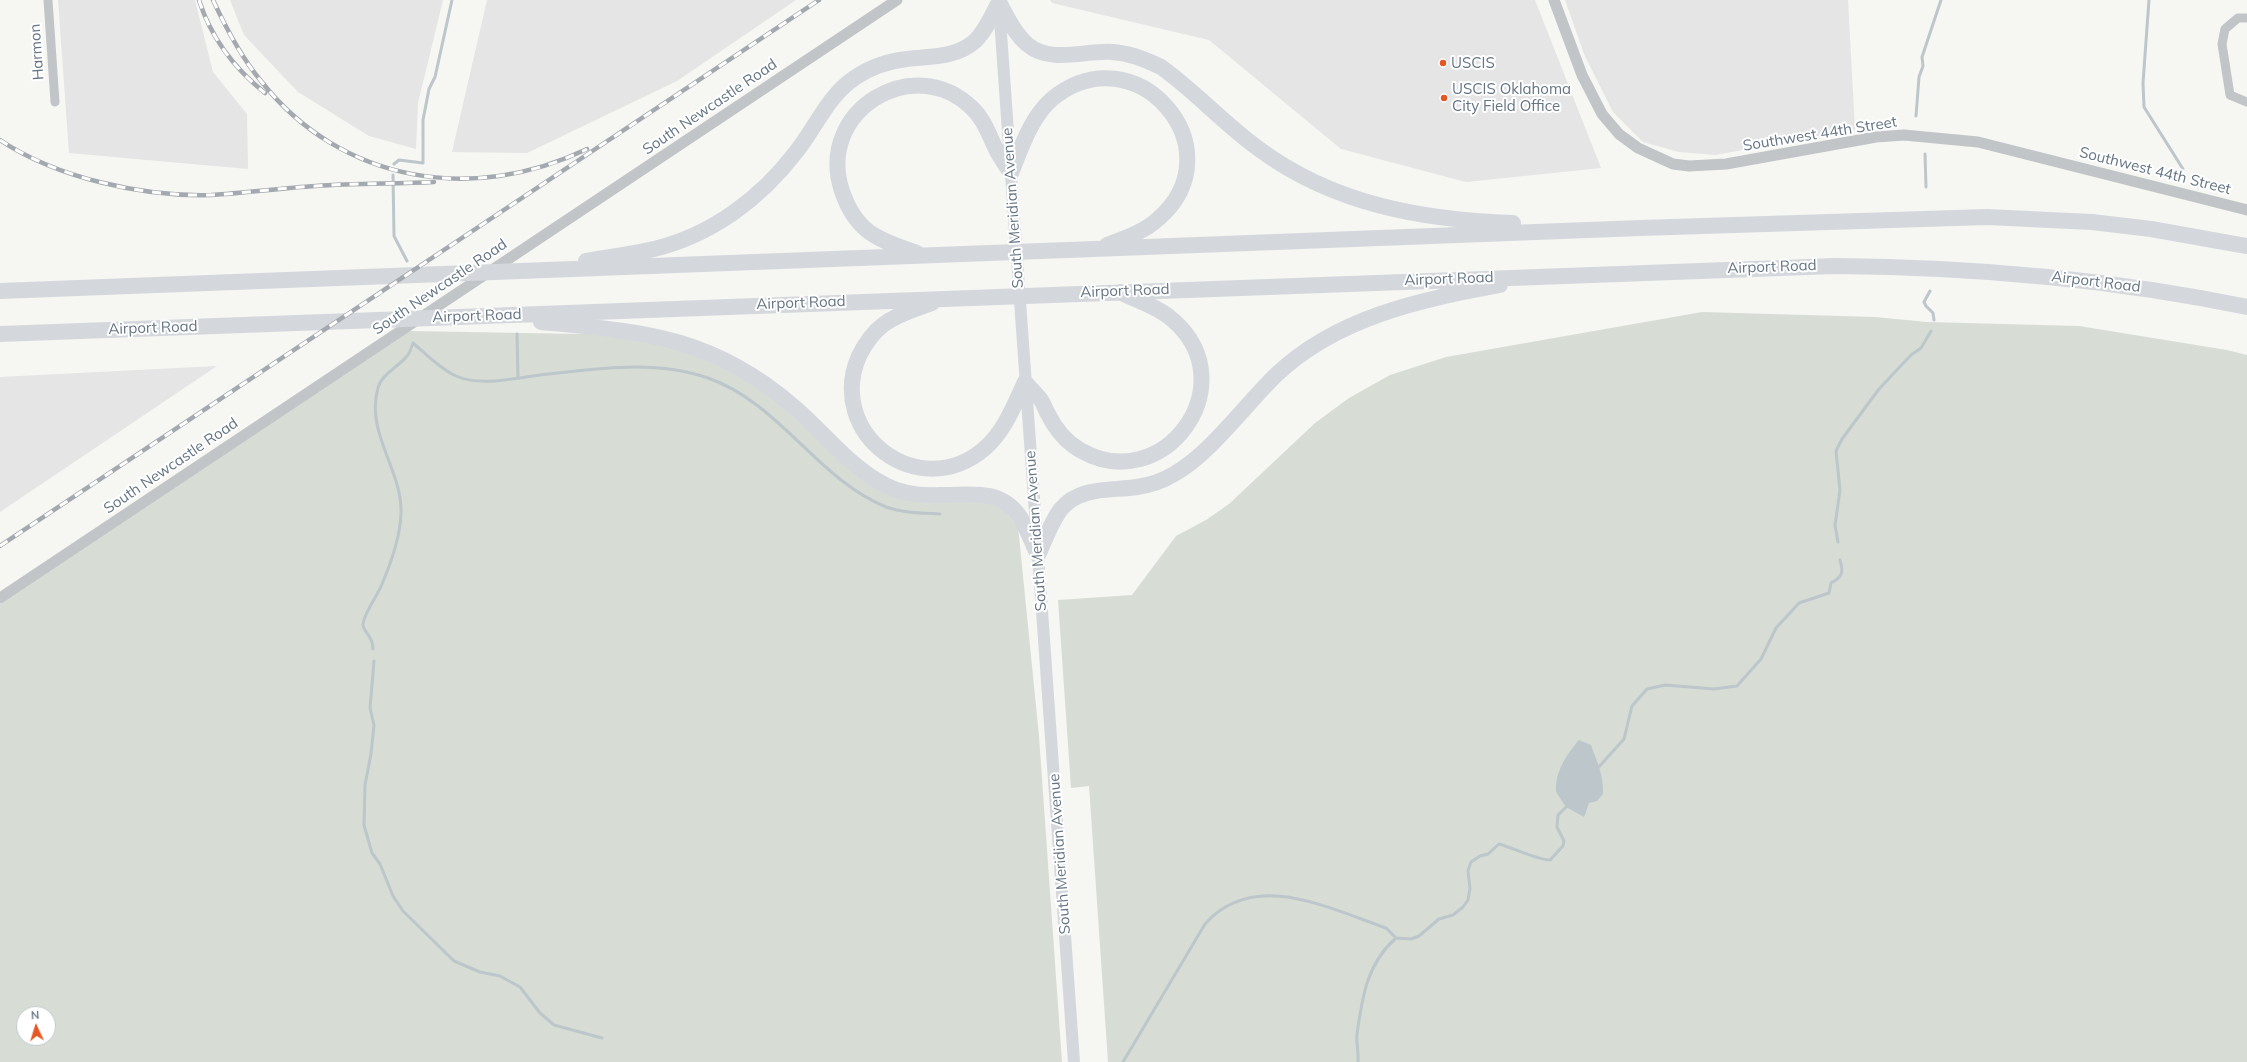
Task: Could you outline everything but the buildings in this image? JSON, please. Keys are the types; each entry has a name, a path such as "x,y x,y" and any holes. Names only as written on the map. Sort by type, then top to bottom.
{"highway":[{"path":"999,1 1017,34 1029,46 1042,52 1055,55 1111,52 1145,59 1178,79 1228,125 1276,161 1319,186 1350,198 1420,215 1477,222 1640,228"},
{"path":"560,268 654,248 693,235 713,226 738,209 770,182 802,144 832,99 856,77 889,62 951,54 963,49 975,40 985,28 999,1"},
{"path":"1011,172 1038,115 1051,100 1068,88 1085,82 1101,79 1118,80 1138,86 1157,96 1171,110 1181,127 1186,147 1187,164 1180,189 1169,208 1158,220 1134,234 1094,250"},
{"path":"925,256 882,240 867,230 854,216 845,199 838,181 837,162 839,142 848,124 860,109 874,98 891,90 908,86 924,86 940,90 956,97 971,107 983,120 995,147 1011,172"},
{"path":"0,291 525,269 1094,250 1640,228 1918,219 2033,218 2151,229 2247,246"},
{"name":"Airport Road","path":"0,334 1118,291 1835,266 1962,269 2116,283 2247,307"},
{"path":"1038,555 1054,520 1067,503 1078,496 1093,491 1138,487 1158,482 1174,475 1202,453 1277,374 1299,357 1347,328 1373,316 1434,297 1552,275"},
{"path":"947,298 889,321 871,335 863,348 856,365 852,398 856,414 871,441 895,459 918,467 933,468 962,462 975,456 996,436 1007,420 1025,382 1042,401 1054,424 1064,438 1078,449 1093,456 1123,461 1138,459 1152,455 1177,438 1193,416 1201,388 1201,373 1193,346 1174,321 1161,311 1118,291"},
{"path":"482,316 636,331 694,346 721,358 770,387 794,406 860,468 884,485 896,490 916,494 941,495 974,493 988,494 1000,498 1020,517 1038,555"}],"main road":[{"name":"South Meridian Avenue","path":"999,1 1074,1062"}],"street":[{"name":"Harmon","path":"48,0 55,102"},
{"name":"South Newcastle Road","path":"0,598 897,0"},
{"name":"Southwest 44th Street","path":"1554,0 1582,75 1602,114 1619,134 1638,148 1673,164 1689,166 1726,164 1876,137 1904,135 1978,142 2247,210"},
{"path":"2243,18 2225,29 2222,44 2230,95 2247,102"}],"shaded area":[{"path":"58,0 195,0 213,72 247,114 248,169 69,153"},
{"path":"230,0 443,0 418,103 416,149 369,136 298,92 244,35"},
{"path":"487,0 796,0 677,81 527,153 452,152"},
{"path":"1050,0 1535,0 1601,168 1466,182 1341,149 1209,40 1052,3"},
{"path":"1565,0 1848,0 1855,130 1715,155 1679,152 1643,142 1613,112 1584,54"},
{"path":"1702,312 1875,317 1927,322 2079,326 2227,350 2247,355 2247,1062 1108,1062 1089,786 1071,788 1058,600 1132,595 1176,536 1206,520 1229,504 1315,423 1349,398 1390,375 1446,357"},
{"path":"409,331 580,334 592,332 682,347 763,389 869,482 996,502 1018,526 1039,736 1062,1062 0,1062 0,604"},
{"path":"217,366 0,512 0,377"},
{"path":"1579,740 1591,745 1600,769 1603,787 1603,794 1597,801 1589,803 1584,817 1566,807 1556,792 1557,778 1562,764"}],"waterway":[{"path":"394,164 399,160 423,163 423,120 429,89 435,77 452,0"},
{"path":"1916,116 1919,77 1923,66 1922,57 1941,0"},
{"path":"2149,0 2143,83 2144,107 2183,169"},
{"path":"1925,154 1926,187"},
{"path":"393,175 394,236 407,261"},
{"path":"1930,291 1924,302 1933,313 1934,320"},
{"path":"1838,542 1835,525 1840,490 1836,451 1842,439 1879,389 1911,355 1921,348 1931,331"},
{"path":"517,334 518,378"},
{"path":"373,649 372,641 363,625 368,610 380,588 392,559 399,532 401,514 400,498 380,436 376,421 375,405 380,383 386,375 403,361 409,353 413,343 433,361 450,373 476,381 498,381 582,370 625,367 667,369 688,372 708,378 733,390 756,405 778,422 839,479 861,494 892,509 940,514"},
{"path":"1597,769 1624,739 1632,706 1647,689 1665,685 1714,689 1737,686 1761,659 1776,628 1799,603 1829,593 1831,583 1840,577 1842,571 1840,560"},
{"path":"374,661 370,708 374,725 371,754 365,785 364,825 372,853 380,864 393,896 403,911 454,961 480,972 500,976 520,987 540,1013 554,1025 602,1038"},
{"path":"1358,1062 1357,1034 1364,994 1372,970 1378,958 1386,948 1396,938 1411,939 1419,936 1439,919 1453,915 1463,907 1468,900 1470,888 1468,871 1471,862 1480,856 1488,854 1499,844 1545,860 1550,860 1563,846 1564,841 1557,827 1558,815 1568,805"},
{"path":"1123,1062 1205,924 1224,908 1246,899 1269,896 1292,898 1316,903 1386,928 1396,938"}],"railway":[{"path":"199,0 217,40 243,73 265,93"},
{"path":"213,0 240,52 261,81 293,115 330,142 369,162 411,174 455,179 499,176 544,166 587,149"},
{"path":"0,546 819,0"},
{"path":"0,140 47,165 74,175 157,193 211,195 331,185 434,182"}],"place":[{"name":"USCIS","path":"1443,63"},
{"name":"USCIS Oklahoma City Field Office","path":"1444,98"}]}
